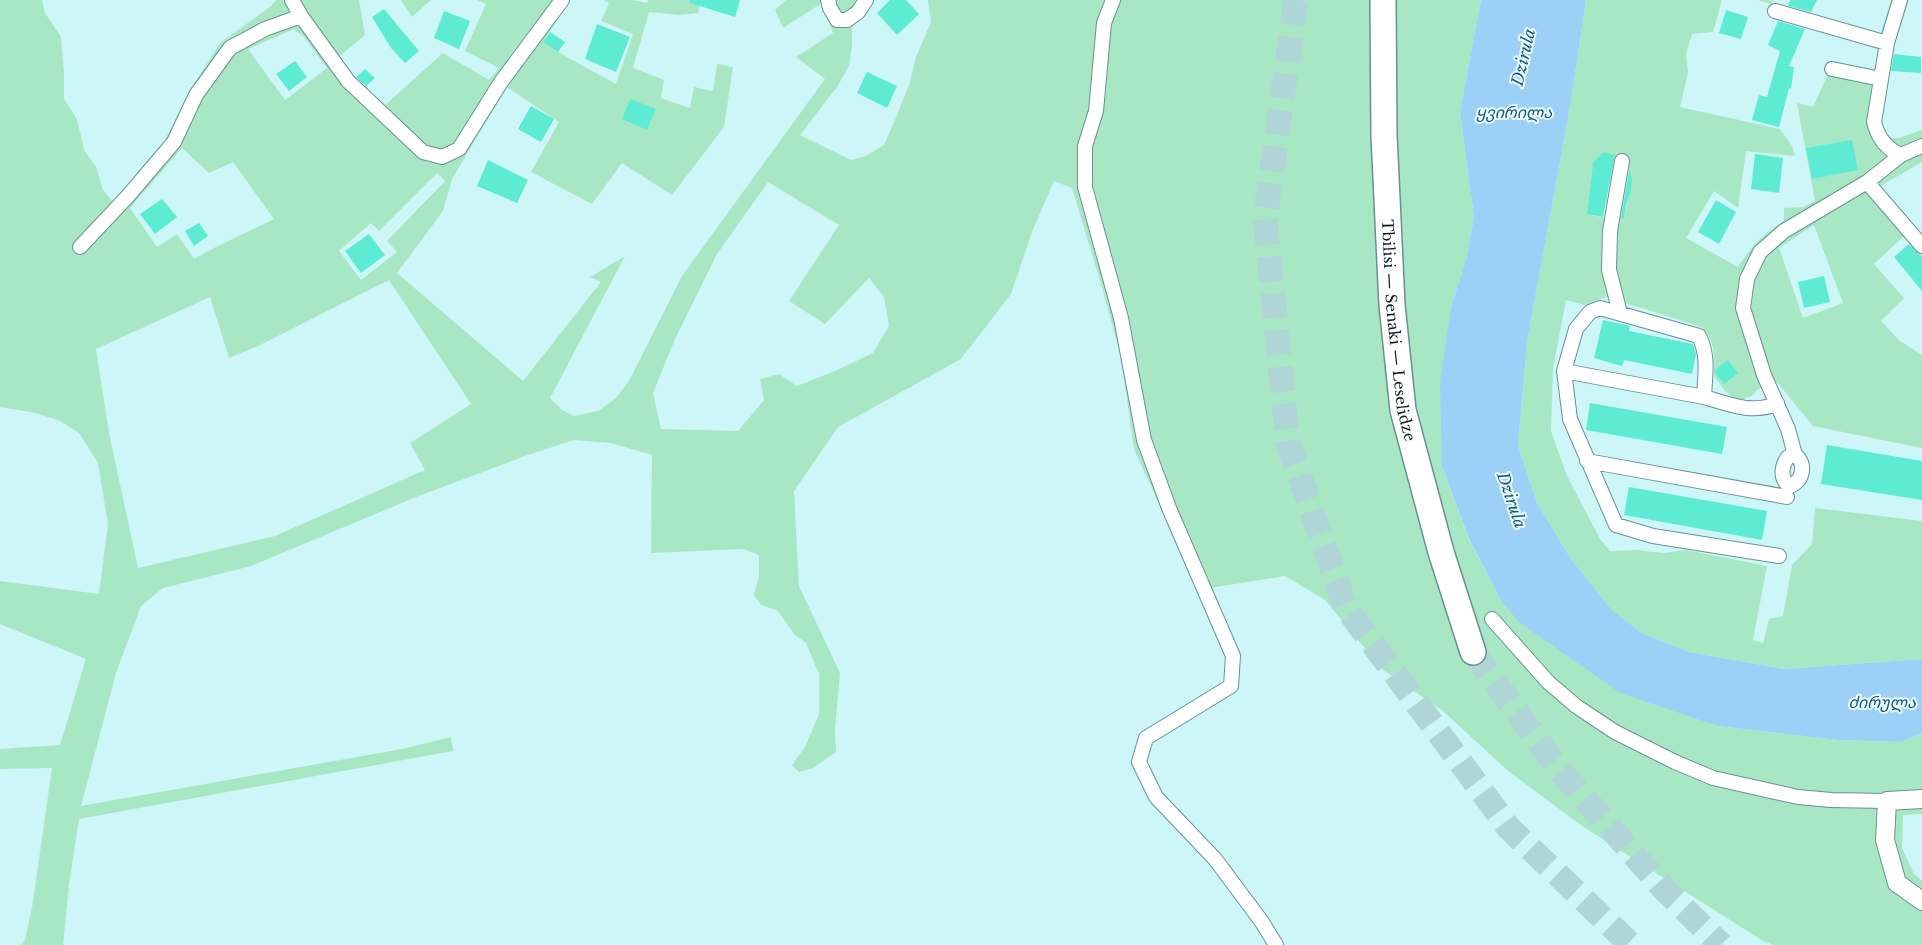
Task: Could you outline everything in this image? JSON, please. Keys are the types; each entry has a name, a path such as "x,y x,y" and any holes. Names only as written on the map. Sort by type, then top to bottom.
{"highway":[{"name":"Tbilisi — Senaki — Leselidze","path":"1383,0 1384,135 1392,305 1403,410 1440,552 1473,652"}],"street":[{"path":"292,0 301,16 348,81 423,152 442,157 459,150 502,82 562,0"},
{"path":"828,0 837,20 847,20 858,12 866,0"},
{"path":"1113,0 1108,8 1104,23 1096,111 1085,146 1085,188 1121,318 1144,440 1169,508 1233,656 1231,686 1146,738 1139,762 1156,797 1215,859 1262,922 1276,945"},
{"path":"1900,0 1887,42 1875,113 1875,128 1882,142 1892,152 1901,155"},
{"path":"1775,11 1887,42"},
{"path":"80,247 128,196 174,142 196,95 230,48 265,28 301,16"},
{"path":"1832,69 1880,79"},
{"path":"1794,456 1788,429 1764,375 1743,308 1746,279 1760,252 1784,231 1867,182 1901,155 1922,146"},
{"path":"1620,313 1609,270 1610,232 1622,162"},
{"path":"1867,182 1922,246"},
{"path":"1704,397 1706,358 1705,348 1699,336 1600,308 1590,312 1576,329 1564,371 1570,419 1616,525 1653,536 1779,556"},
{"path":"1564,371 1704,397 1739,408 1767,408 1778,403"},
{"path":"1587,461 1787,497"},
{"path":"1492,619 1548,682 1576,706 1615,732 1675,762 1713,778 1798,797 1831,800 1887,801 1922,799"},
{"path":"1887,801 1885,840 1897,883 1922,901"}],"green space":[{"path":"0,0 42,0 45,13 61,37 64,99 77,119 84,150 96,167 103,190 113,202 163,144 189,92 220,43 271,6 276,0 359,0 365,35 337,58 347,71 384,106 443,53 489,80 499,68 465,51 486,4 477,0 570,0 543,42 616,84 633,34 601,21 609,3 603,0 633,0 647,3 648,0 701,0 698,13 679,15 649,12 633,68 664,80 661,98 690,108 694,87 713,91 717,64 733,67 724,127 672,195 622,163 592,204 531,172 559,122 507,87 452,179 443,211 397,273 523,381 601,282 590,277 625,256 550,398 562,410 574,416 598,411 615,399 629,381 682,276 825,79 796,57 833,33 822,3 783,28 775,10 786,0 874,0 852,28 849,66 837,87 800,135 851,160 866,156 884,145 910,82 916,57 931,22 928,0 1481,0 1460,112 1474,217 1466,260 1451,307 1442,466 1469,540 1502,602 1718,726 1838,740 1901,742 1922,733 1922,814 1903,815 1902,848 1914,874 1922,881 1922,945 1774,945 1763,941 1585,828 1507,770 1443,711 1382,669 1325,600 1285,576 1198,590 1134,449 1121,357 1072,188 1054,181 1032,232 1011,294 961,359 838,427 794,491 799,586 840,673 835,729 836,752 813,768 799,772 792,765 805,747 819,714 819,674 806,643 794,634 778,611 761,605 754,595 759,576 759,555 743,549 651,553 652,455 611,443 574,440 525,456 416,497 251,566 163,588 141,606 116,673 81,806 402,749 451,737 453,751 79,819 69,884 63,945 22,945 25,940 32,908 52,768 0,769 0,749 60,745 86,659 0,624 0,581 99,594 108,524 98,463 79,433 60,421 36,413 0,407","holes":["294,29 304,37 327,68 285,100 248,49","182,148 209,173 233,162 274,219 194,259 177,234 157,247 130,208","437,173 445,181 387,241 397,252 361,280 339,251 371,223 379,231","768,182 839,225 789,301 825,324 869,278 884,297 889,326 873,353 835,371 797,386 779,374 760,379 764,400 738,431 661,429 653,393 675,339 717,254","389,280 471,404 410,443 425,470 275,536 138,568 109,433 96,349 210,297 229,358 258,346"]},
{"path":"401,0 431,0 412,17"},
{"path":"1586,0 1722,0 1713,32 1692,34 1686,54 1688,73 1680,107 1780,129 1792,146 1795,156 1746,151 1738,208 1714,191 1686,238 1738,267 1758,241 1784,221 1784,208 1803,207 1815,201 1797,103 1813,107 1828,74 1825,66 1832,63 1874,72 1879,45 1767,14 1771,4 1758,0 1773,0 1772,4 1880,35 1891,0 1909,0 1892,54 1881,123 1885,132 1892,138 1899,138 1922,130 1922,162 1879,187 1922,236 1922,254 1905,235 1874,264 1904,298 1881,321 1900,341 1922,355 1922,448 1813,426 1777,382 1758,389 1752,396 1738,401 1726,392 1714,376 1712,344 1702,327 1606,297 1585,305 1566,300 1553,369 1551,431 1567,476 1600,539 1610,551 1635,550 1664,553 1686,550 1767,566 1753,640 1763,643 1769,619 1783,616 1792,565 1812,544 1815,508 1922,521 1922,659 1784,669 1689,652 1642,633 1612,610 1571,559 1537,503 1518,446 1527,342 1571,101","holes":["1603,152 1617,157 1605,218 1587,214 1593,164","1628,168 1631,187 1624,218 1621,218","1814,225 1843,303 1803,318 1779,248"]}],"water":[{"name":"ყვირილა","path":"1481,0 1586,0 1571,101 1527,342 1518,446 1537,503 1571,559 1612,610 1642,633 1689,652 1784,669 1922,659 1922,733 1901,742 1838,740 1718,726 1620,693 1519,622 1502,602 1469,539 1442,466 1440,382 1451,307 1466,260 1474,217 1460,112"}],"building":[{"path":"690,0 740,0 735,17 690,3"},
{"path":"890,0 906,0 919,14 897,35 877,13"},
{"path":"1790,0 1817,0 1811,12 1788,6"},
{"path":"384,9 419,51 405,63 391,48 372,17"},
{"path":"1726,10 1748,17 1741,39 1719,33"},
{"path":"444,11 470,21 459,49 434,38"},
{"path":"1778,21 1805,29 1789,66 1794,67 1791,89 1789,88 1779,127 1752,120 1759,95 1767,97 1780,51 1768,45"},
{"path":"597,24 630,37 616,72 585,59"},
{"path":"550,32 565,42 558,52 543,42"},
{"path":"1894,54 1921,57 1921,73 1891,71"},
{"path":"295,61 307,77 289,91 276,74"},
{"path":"365,69 375,78 366,86 356,77"},
{"path":"867,72 897,86 887,108 857,93"},
{"path":"630,99 656,109 647,130 622,119"},
{"path":"531,106 554,119 541,142 518,129"},
{"path":"1852,140 1858,170 1812,179 1806,148"},
{"path":"1603,152 1615,155 1603,217 1587,214 1593,163"},
{"path":"1755,154 1783,158 1779,193 1751,189"},
{"path":"488,160 528,180 517,203 477,186"},
{"path":"1629,170 1632,178 1630,195 1624,218 1621,218"},
{"path":"162,199 177,217 155,234 140,214"},
{"path":"1716,200 1736,212 1719,244 1698,232"},
{"path":"199,223 208,236 194,246 185,231"},
{"path":"369,234 385,255 361,273 345,251"},
{"path":"1909,244 1922,256 1922,291 1894,257"},
{"path":"1824,276 1830,302 1804,308 1798,282"},
{"path":"1603,320 1630,326 1629,331 1693,344 1696,354 1692,374 1624,360 1622,366 1594,358"},
{"path":"1728,360 1738,373 1724,384 1714,371"},
{"path":"1590,403 1727,427 1722,454 1586,430"},
{"path":"1827,445 1922,461 1922,500 1821,484"},
{"path":"1629,487 1767,511 1762,540 1624,515"}],"tunnel":[{"path":"1296,0 1265,218 1288,443 1345,606 1509,828 1631,945"},
{"path":"1473,652 1557,767 1664,889 1721,945"}],"water label":[{"name":"Dzirula","path":"1523,57"},
{"name":"Dzirula","path":"1512,500"},
{"name":"ძირულა","path":"1882,702"}]}
